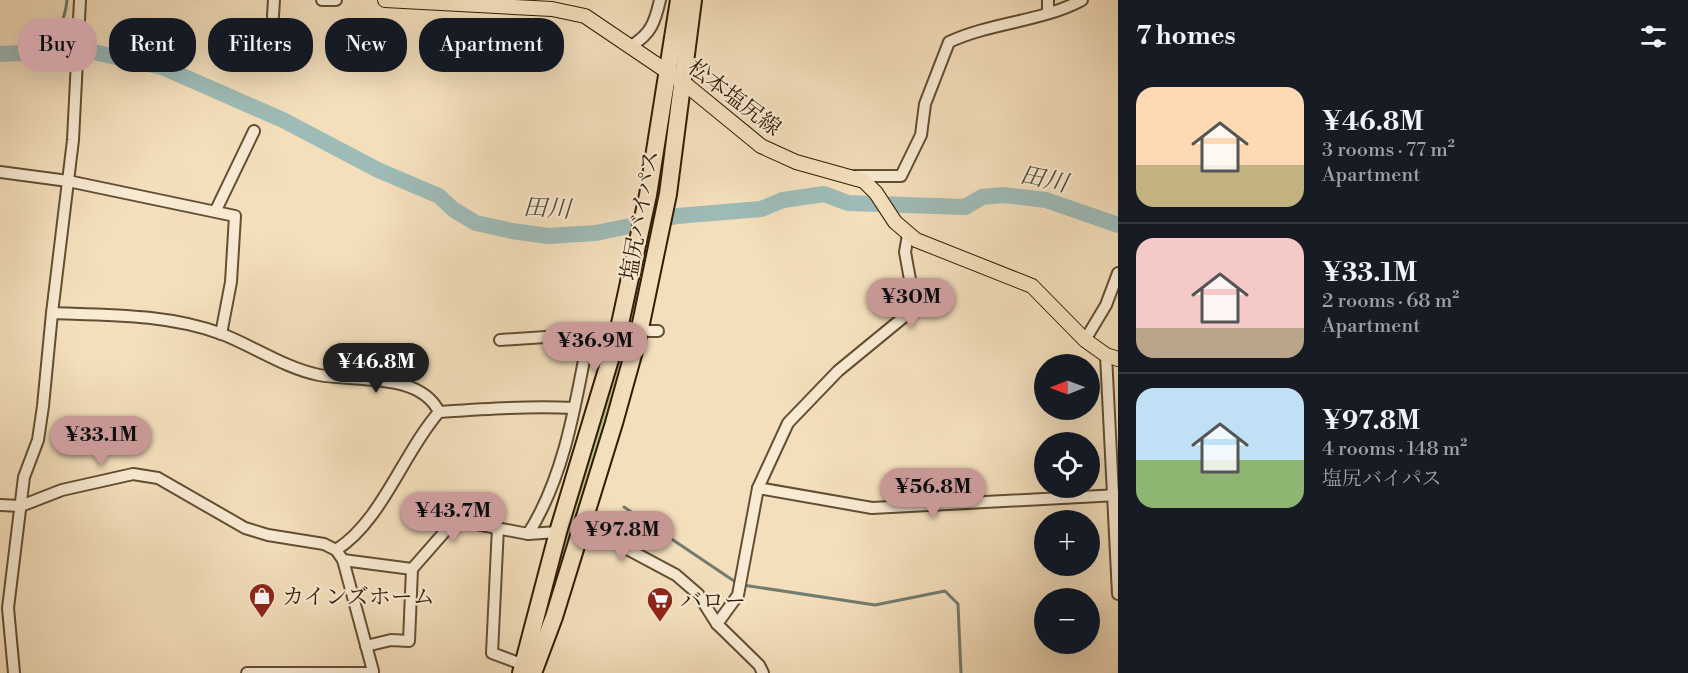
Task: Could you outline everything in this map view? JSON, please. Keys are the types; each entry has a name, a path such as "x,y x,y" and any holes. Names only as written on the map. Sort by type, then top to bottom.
{"highway":[{"name":"塩尻バイパス","path":"516,669 555,550 556,539 618,333 648,195 680,0"},
{"name":"塩尻バイパス","path":"533,673 554,617 627,378 668,194 693,0"}],"main road":[{"name":"松本塩尻線","path":"385,0 552,9 585,16 684,83 742,132 772,153 796,162 855,176 871,188 895,222 908,235 923,244 1032,286 1085,340 1112,357"}],"street":[{"path":"14,673 8,608 24,477 40,429 78,74 80,0"},
{"path":"273,16 274,0"},
{"path":"322,0 336,0"},
{"path":"631,46 646,37 655,22 660,0"},
{"path":"1048,0 1048,12"},
{"path":"855,176 901,176 921,135 925,104 949,42 978,31 1040,18 1048,12 1082,0"},
{"path":"216,210 254,131"},
{"path":"0,172 68,181 216,210 235,216 231,282 221,334"},
{"path":"717,624 738,595 758,488 776,444 797,412 838,371 905,316 913,296 905,252 908,235"},
{"path":"1085,340 1106,304 1118,273"},
{"path":"52,313 168,320 221,334 291,366 319,375 382,380 415,389 428,396 439,412"},
{"path":"500,340 606,333"},
{"path":"528,534 545,508 574,408 589,334"},
{"path":"1112,357 1118,594"},
{"path":"439,412 522,406 574,408"},
{"path":"336,550 376,511 398,470 439,412"},
{"path":"0,504 21,506 62,490 133,474 158,478 245,528 268,535 324,544 336,550 343,560 373,672 247,673"},
{"path":"758,488 872,508 1115,496"},
{"path":"366,646 391,640 409,640 412,568 455,520 556,539"},
{"path":"498,527 492,653 516,669"},
{"path":"580,529 603,536 676,576 698,594 717,624 759,665 763,673"},
{"path":"343,560 412,568"}],"green space":[{"path":"644,252 647,252 645,278 636,324 550,612 540,630"}],"waterway":[{"path":"63,18 67,0"},
{"name":"田川","path":"0,54 84,50 162,67 283,120 378,170 439,196 454,210 476,223 512,231 548,236 596,233 677,216 761,209 783,200 824,194 848,203 965,207 982,197 1003,195 1046,200 1118,225"},
{"path":"624,507 737,583"},
{"path":"743,585 875,605 945,591 958,604 961,673"}],"place":[{"name":"カインズホーム","path":"262,619"},
{"name":"バロー","path":"660,623"}]}
